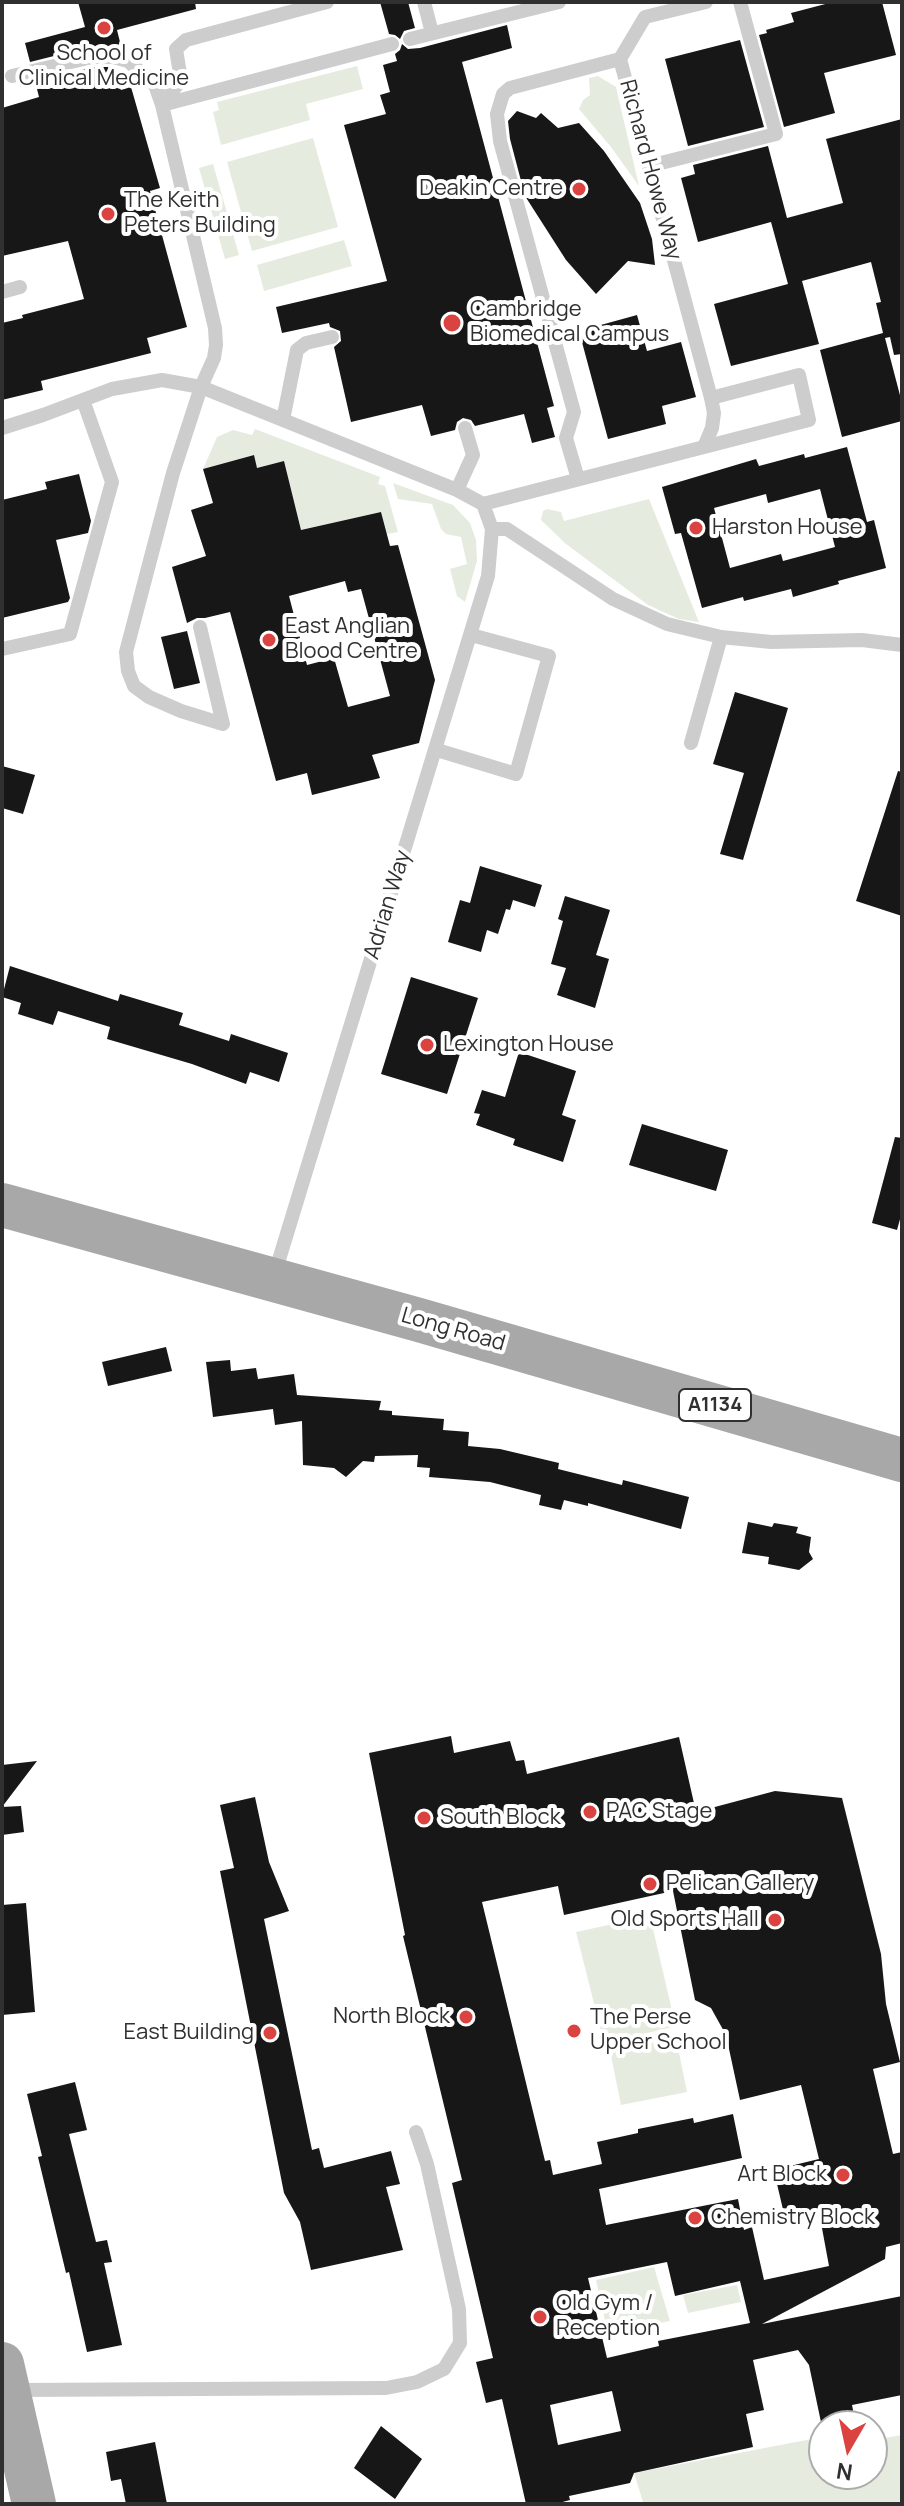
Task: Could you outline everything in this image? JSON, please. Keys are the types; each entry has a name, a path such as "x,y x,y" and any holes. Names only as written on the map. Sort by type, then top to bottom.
{"main road":[{"name":"Long Road","path":"2,1205 273,1279 902,1460"},
{"path":"4,2381 34,2504"}],"lane":[{"path":"162,105 181,80 176,49 186,40 327,2"},
{"path":"424,2 432,33"},
{"path":"410,39 559,2"},
{"name":"Richard Howe Way","path":"704,447 712,428 714,413 711,398 620,59 645,17 706,2"},
{"path":"649,166 776,134 740,2"},
{"path":"162,105 392,44"},
{"path":"12,76 92,57 113,57 128,61 155,85 162,105 215,328 214,358 201,387 173,473 126,652 128,671 134,686 149,697 181,711 223,724 200,627"},
{"path":"578,479 566,438 574,412 500,141 497,114 503,94 510,88 620,59"},
{"path":"2,292 20,287"},
{"path":"283,420 297,350 306,343 332,337"},
{"path":"483,504 809,420 799,375 711,398"},
{"path":"2,428 112,389 162,380 201,387 457,490 483,504 492,529 507,529 613,599 667,624 721,637 771,642 862,640 902,645"},
{"path":"2,649 70,634 112,482 83,400"},
{"path":"457,490 473,455 465,428"},
{"name":"Adrian Way","path":"273,1279 471,635 488,576 492,529"},
{"path":"437,750 516,774 549,656 471,635"},
{"path":"691,743 721,637"},
{"path":"4,2381 386,2388 417,2382 444,2369 460,2343 459,2309 427,2164 416,2132"}],"shaded area":[{"path":"357,66 363,89 306,104 310,120 221,145 213,112 219,110 217,102"},
{"path":"598,76 616,87 639,186 579,109 583,100 590,95 589,78"},
{"path":"313,138 338,227 252,251 227,162"},
{"path":"213,164 239,255 225,259 199,168"},
{"path":"344,240 352,266 264,291 257,265"},
{"path":"255,429 380,477 378,484 385,486 398,532 387,534 381,512 301,530 284,461 257,468 253,455 203,469 217,437 233,430 252,435"},
{"path":"393,483 453,505 470,523 476,540 477,561 465,602 457,596 450,569 467,564 461,537 446,534 441,529 432,504 398,499"},
{"path":"649,499 699,622 679,619 648,605 566,544 541,520 543,511 547,509 561,512 564,521"},
{"path":"650,1916 673,2027 604,2043 576,1932"},
{"path":"676,2038 687,2092 621,2105 610,2051"},
{"path":"654,2267 670,2321 608,2334 596,2280"},
{"path":"737,2285 741,2302 688,2313 683,2295"},
{"path":"902,2435 902,2504 638,2504 643,2502 634,2473 808,2440 808,2490 888,2490 888,2437"}],"building":[{"name":"School of Clinical Medicine","path":"78,2 195,2 196,9 117,30 121,46 90,47 30,62 25,43 85,27"},
{"path":"380,2 408,2 415,28 404,31 400,39 389,34"},
{"path":"833,2 882,2 896,55 824,73 835,113 784,127 759,35 794,22 791,13"},
{"path":"507,25 512,48 462,62 554,406 547,408 555,437 532,443 524,414 475,426 471,420 463,418 457,422 455,430 431,436 422,405 351,422 334,347 341,341 340,331 330,327 329,323 282,333 276,307 387,281 344,125 386,114 380,95 390,92 383,65 397,61 395,54 402,44 408,49 420,48"},
{"path":"740,40 764,127 688,146 665,59"},
{"name":"The Keith Peters Building","path":"93,67 108,67 121,90 131,87 160,188 150,191 187,327 147,338 151,353 41,381 43,390 2,400 2,323 84,299 68,241 2,256 2,108 39,97 35,81"},
{"name":"Deakin Centre","path":"517,111 536,118 541,113 558,128 579,123 604,151 640,203 652,239 655,265 628,261 596,294 566,260 525,196 508,121"},
{"path":"902,119 902,354 894,355 890,337 885,338 902,403 902,421 842,437 820,350 883,333 876,303 881,302 871,262 802,281 819,344 731,366 714,304 788,284 771,222 698,242 681,178 695,174 693,165 768,146 787,218 843,203 826,139"},
{"path":"637,315 647,351 681,342 696,397 662,406 666,424 608,439 579,331"},
{"name":"Harston House","path":"847,447 867,522 874,520 886,568 793,597 791,589 702,608 681,533 675,534 662,487 756,459 759,466 804,454 805,458","holes":["820,489 835,547 783,561 781,554 730,568 714,508 766,494 768,503"]},
{"name":"East Anglian Blood Centre","path":"254,455 257,468 284,461 301,530 381,512 390,546 398,545 435,680 419,743 372,755 380,778 312,795 307,773 276,781 230,612 187,623 172,567 206,556 191,510 213,503 203,469","holes":["345,581 348,592 361,589 390,696 348,707 334,658 307,665 289,596"]},
{"path":"79,474 91,521 88,533 56,540 70,598 68,602 2,618 2,500 47,489 45,482"},
{"path":"187,631 200,683 174,689 161,637"},
{"path":"735,692 788,708 743,860 720,854 744,773 713,764"},
{"path":"2,766 35,775 23,814 2,808"},
{"path":"898,771 902,772 902,916 856,901"},
{"path":"480,866 542,885 535,907 513,900 510,910 506,909 498,934 487,930 481,952 448,942 460,900 470,903"},
{"path":"565,896 610,910 596,955 609,959 595,1008 557,995 566,968 551,964 563,921 558,919"},
{"path":"10,966 118,1001 120,994 183,1013 179,1025 229,1041 231,1034 288,1053 279,1082 250,1072 246,1084 107,1039 110,1027 58,1011 53,1025 18,1014 21,1003 2,997"},
{"name":"Lexington House","path":"411,977 478,998 447,1094 381,1074"},
{"path":"519,1052 576,1071 562,1115 576,1120 563,1162 513,1145 515,1139 476,1125 480,1114 474,1113 482,1090 505,1097"},
{"path":"642,1124 728,1150 716,1191 629,1165"},
{"path":"895,1137 902,1138 902,1212 897,1230 872,1223"},
{"path":"166,1347 172,1371 108,1386 102,1362"},
{"path":"230,1360 231,1371 256,1368 258,1379 294,1374 297,1395 381,1401 379,1410 392,1411 392,1415 444,1419 443,1430 469,1432 468,1446 500,1449 559,1463 558,1469 622,1485 623,1480 689,1497 681,1529 588,1503 588,1506 564,1500 561,1510 539,1505 541,1495 490,1482 429,1477 430,1468 417,1467 418,1455 375,1456 374,1462 363,1461 346,1477 334,1468 303,1465 302,1421 275,1425 273,1409 213,1417 206,1362"},
{"path":"748,1522 772,1527 774,1523 798,1527 796,1533 811,1537 809,1552 813,1559 799,1570 768,1564 769,1557 742,1553"},
{"path":"451,1736 454,1753 510,1741 516,1761 524,1760 527,1774 679,1737 696,1812 775,1791 842,1798 881,1954 886,2004 900,2062 873,2069 893,2154 902,2152 902,2243 886,2247 885,2259 762,2324 902,2296 902,2395 852,2405 853,2410 818,2410 809,2365 798,2350 753,2360 764,2410 746,2414 753,2447 634,2473 630,2483 569,2496 570,2500 555,2504 526,2504 502,2399 486,2403 476,2362 493,2358 452,2183 462,2180 405,1935 369,1753","holes":["558,1886 564,1915 673,1891 695,2000 711,2008 726,2035 740,2100 801,2085 819,2159 790,2166 777,2184 785,2218 819,2212 829,2266 764,2280 752,2227 744,2230 738,2199 606,2225 599,2189 742,2158 733,2114 694,2123 693,2118 638,2129 638,2133 597,2142 602,2164 553,2175 550,2160 545,2161 482,1902","667,2262 675,2296 740,2281 750,2323 658,2341 659,2346 607,2358 588,2278","612,2391 621,2431 558,2445 550,2405"]},
{"path":"37,1761 2,1807 2,1765"},
{"path":"255,1797 269,1862 289,1911 264,1919 312,2150 319,2148 324,2168 391,2151 400,2184 386,2187 403,2250 311,2270 300,2222 284,2193 220,1871 234,1868 220,1805"},
{"path":"21,1806 24,1832 2,1835 2,1807"},
{"path":"26,1903 35,2012 2,2015 2,1905"},
{"path":"75,2082 87,2130 69,2134 96,2242 107,2240 112,2262 104,2263 122,2345 87,2352 38,2157 42,2156 27,2094"},
{"path":"381,2426 422,2459 395,2499 354,2468"},
{"path":"155,2442 167,2504 126,2504 121,2479 111,2481 106,2452"}],"place":[{"name":"School of Clinical Medicine","path":"104,28"},
{"name":"Deakin Centre","path":"579,189"},
{"name":"The Keith Peters Building","path":"108,214"},
{"name":"Cambridge Biomedical Campus","path":"452,323"},
{"name":"Harston House","path":"696,528"},
{"name":"East Anglian Blood Centre","path":"269,640"},
{"name":"Lexington House","path":"427,1045"},
{"name":"PAC Stage","path":"590,1812"},
{"name":"South Block","path":"424,1818"},
{"name":"Pelican Gallery","path":"650,1884"},
{"name":"Old Sports Hall","path":"775,1920"},
{"name":"North Block","path":"466,2017"},
{"name":"The Perse Upper School","path":"574,2031"},
{"name":"East Building","path":"270,2033"},
{"name":"Art Block","path":"843,2175"},
{"name":"Chemistry Block","path":"695,2218"},
{"name":"Old Gym / Reception","path":"540,2317"}]}
